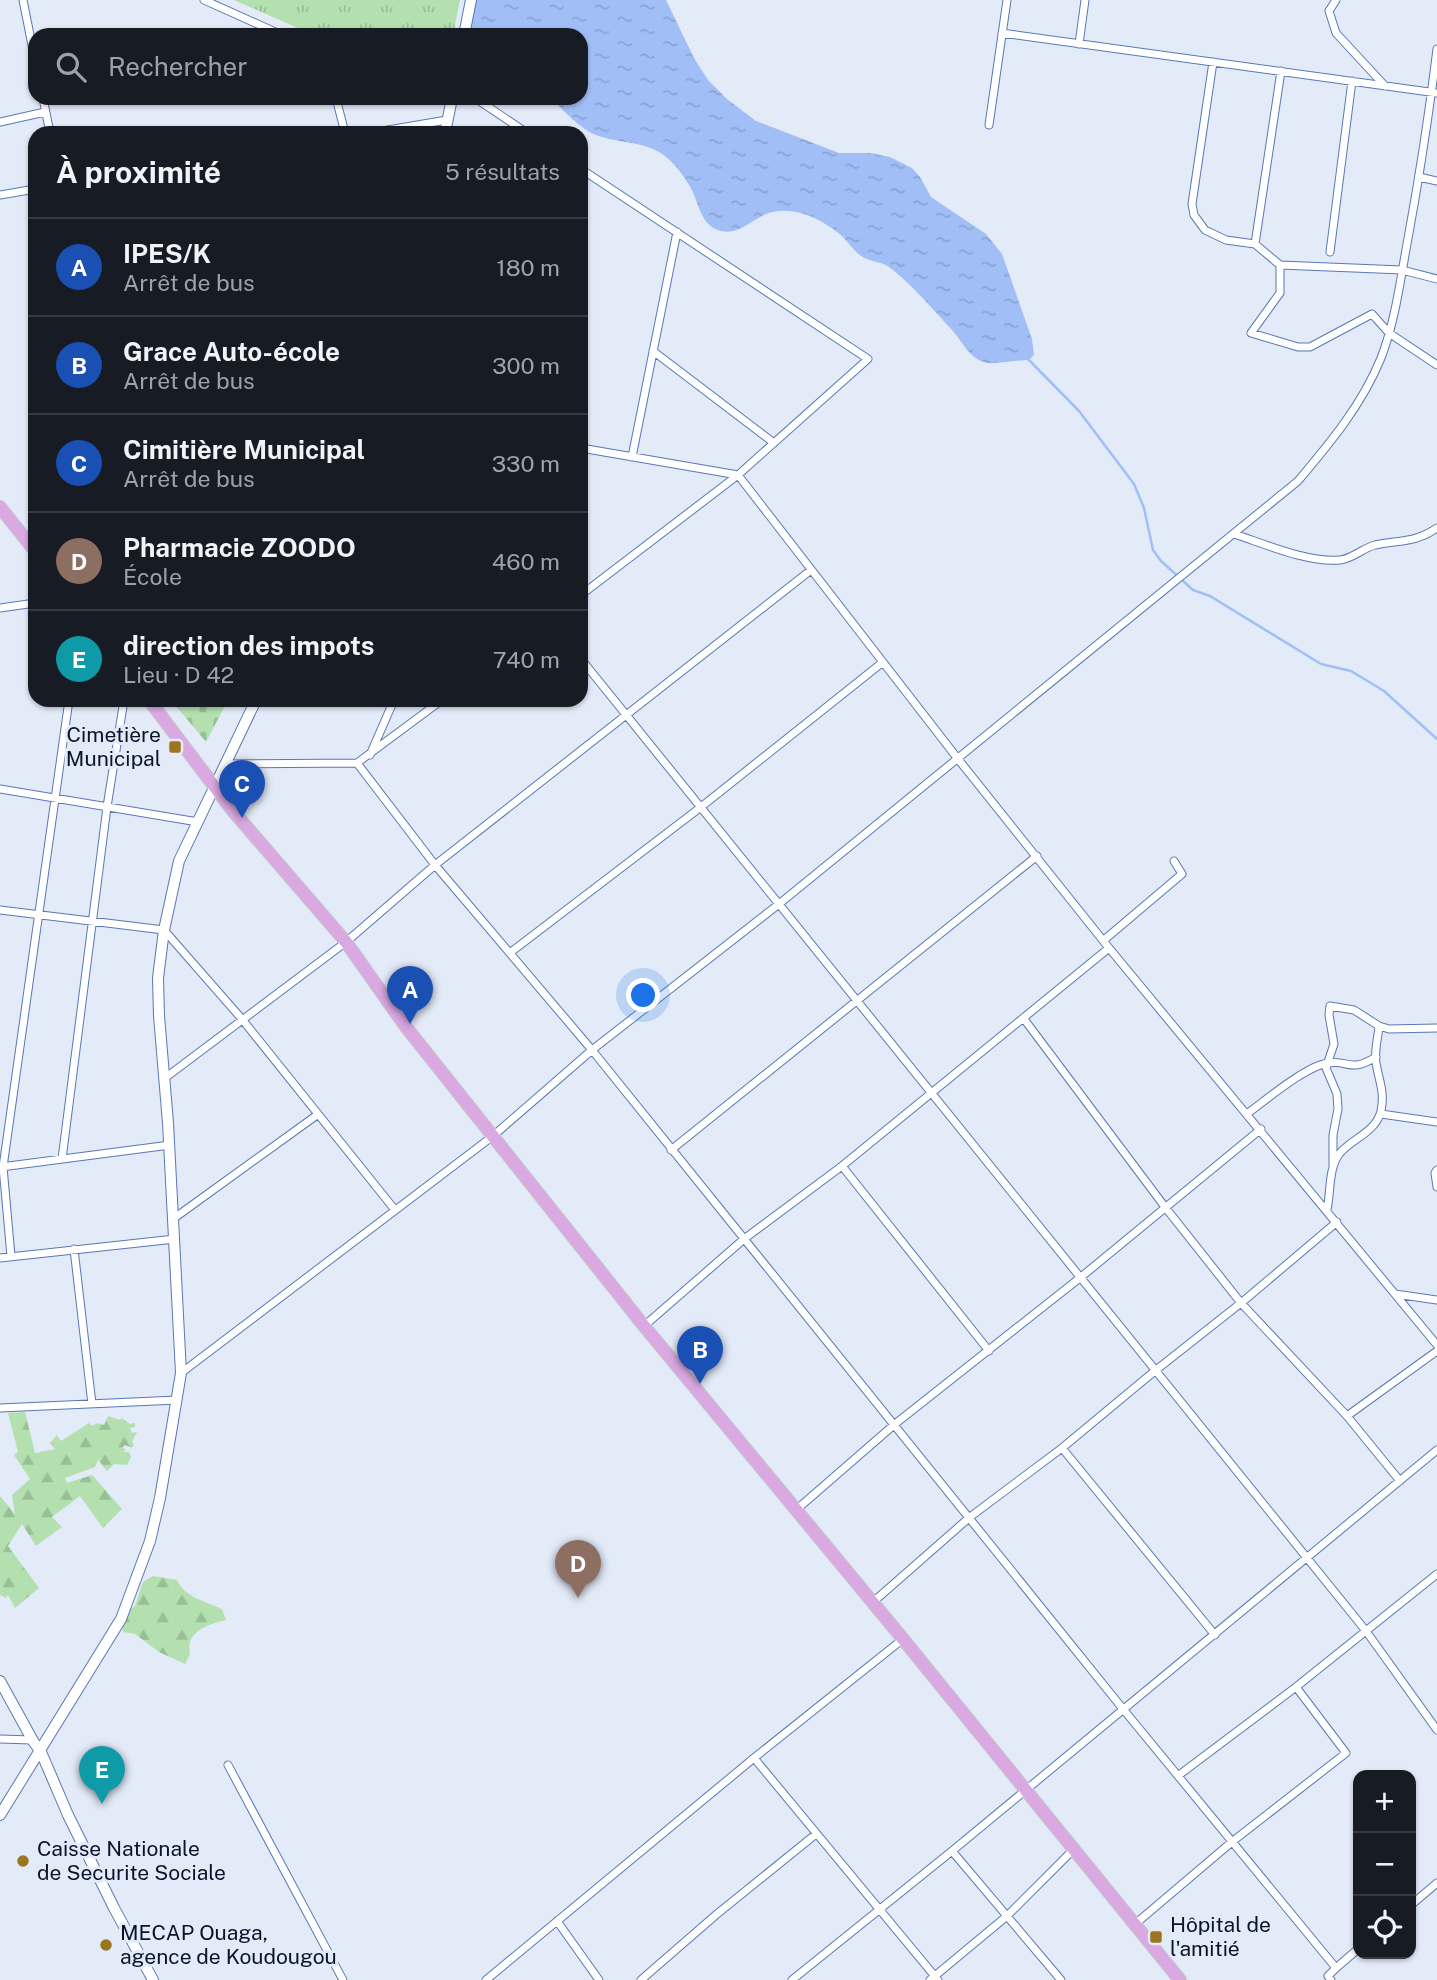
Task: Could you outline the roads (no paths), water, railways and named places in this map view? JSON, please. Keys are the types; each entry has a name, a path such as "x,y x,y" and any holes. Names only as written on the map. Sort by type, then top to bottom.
{"main road":[{"path":"0,507 28,542"},
{"path":"154,707 233,811 346,942 406,1027 644,1326 1180,1980"}],"street":[{"path":"23,0 29,28"},
{"path":"204,0 266,28"},
{"path":"465,28 471,0"},
{"path":"989,125 1007,0"},
{"path":"1079,44 1085,0"},
{"path":"1336,0 1329,11 1336,33 1385,86"},
{"path":"1002,33 1434,93"},
{"path":"181,1373 493,1136 592,1050 779,904 1298,481 1336,435 1370,381 1390,332 1434,93 1437,50"},
{"path":"1213,62 1192,204 1194,215 1205,230 1226,240 1255,244 1280,265 1402,270 1437,279"},
{"path":"1255,244 1281,71"},
{"path":"1330,252 1352,81"},
{"path":"44,105 49,126"},
{"path":"338,105 343,126"},
{"path":"446,126 450,105"},
{"path":"485,105 517,126"},
{"path":"0,122 46,112"},
{"path":"411,126 447,120"},
{"path":"588,174 868,359 738,475 588,590"},
{"path":"1419,177 1437,181"},
{"path":"0,195 28,190"},
{"path":"632,457 677,232"},
{"path":"1280,265 1280,293 1251,333 1298,347 1310,347 1372,314 1390,332 1437,365"},
{"path":"653,351 774,443"},
{"path":"588,449 738,475 958,759 1437,1345"},
{"path":"1234,534 1307,557 1342,560 1374,545 1424,537 1437,528"},
{"path":"164,1078 346,942 435,865 811,570"},
{"path":"0,608 28,604"},
{"path":"511,952 701,807 883,662"},
{"path":"588,668 1366,1631 1437,1730"},
{"path":"11,1256 1,1167 68,707"},
{"path":"62,1159 107,807 123,707"},
{"path":"1,1812 41,1752 122,1616 150,1541 160,1498 181,1373 170,1145 158,990 164,930 179,861 253,707"},
{"path":"369,755 391,707"},
{"path":"225,764 357,763 433,707"},
{"path":"357,763 435,865 592,1050 1123,1709 1336,1968"},
{"path":"0,789 198,822"},
{"path":"671,1150 1037,856"},
{"path":"1104,940 1182,874 1174,861"},
{"path":"0,910 164,930 241,1018 396,1210"},
{"path":"644,1326 744,1240 842,1166 1110,947"},
{"path":"1327,1210 1332,1191 1333,1135 1338,1110 1337,1094 1326,1068 1334,1044 1329,1015 1331,1006 1354,1010 1379,1026 1389,1029 1437,1028"},
{"path":"1024,1019 1165,1207 1241,1303 1347,1416 1400,1481"},
{"path":"1333,1165 1340,1153 1373,1127 1381,1114 1382,1082 1376,1057 1379,1026"},
{"path":"1248,1113 1287,1084 1327,1063 1361,1066 1376,1057"},
{"path":"1381,1114 1436,1124"},
{"path":"173,1219 317,1115"},
{"path":"795,1510 894,1424 989,1351 1261,1129"},
{"path":"1,1167 170,1145"},
{"path":"842,1166 989,1351"},
{"path":"1437,1170 1434,1173 1437,1186"},
{"path":"873,1603 970,1517 1062,1448 1337,1222"},
{"path":"0,1258 174,1239"},
{"path":"75,1250 92,1404"},
{"path":"1394,1294 1437,1300"},
{"path":"1347,1416 1437,1351"},
{"path":"0,1408 177,1400"},
{"path":"1062,1448 1215,1635"},
{"path":"792,1980 1437,1450"},
{"path":"1179,1775 1296,1687 1437,1575"},
{"path":"486,1980 754,1758 903,1639"},
{"path":"0,1678 41,1752 68,1815 153,1980"},
{"path":"1134,1925 1233,1841 1346,1753 1296,1687"},
{"path":"0,1740 33,1741"},
{"path":"754,1758 934,1979 1007,1916 1074,1849"},
{"path":"228,1765 343,1980"},
{"path":"641,1980 816,1834"},
{"path":"952,1851 1061,1980"},
{"path":"1416,1901 1437,1884"},
{"path":"556,1921 599,1980"},
{"path":"1331,1980 1328,1976 1353,1953"}],"water":[{"path":"471,0 666,0 694,58 708,80 727,99 756,121 839,153 870,153 890,157 912,168 931,197 986,234 1002,254 1032,339 1034,355 1029,360 995,363 976,358 897,274 886,265 863,257 842,236 816,219 785,211 764,215 733,231 721,231 708,224 684,177 666,157 641,145 591,133 588,126 581,126 559,105 588,105 588,28 465,28"}],"waterway":[{"path":"1027,358 1079,411 1134,484 1144,508 1153,550 1161,561 1193,590 1210,596 1321,664 1351,671 1384,691 1437,739"}],"place":[{"name":"Cimetière Municipal","path":"175,747"},
{"name":"Cimitière Municipal","path":"242,818"},
{"name":"IPES/K","path":"410,1024"},
{"name":"Grace Auto-école","path":"700,1384"},
{"name":"Pharmacie ZOODO","path":"578,1598"},
{"name":"direction des impots","path":"102,1804"},
{"name":"Caisse Nationale de Securite Sociale","path":"23,1861"},
{"name":"Hôpital de l'amitié","path":"1156,1937"},
{"name":"MECAP Ouaga, agence de Koudougou","path":"106,1945"}]}
